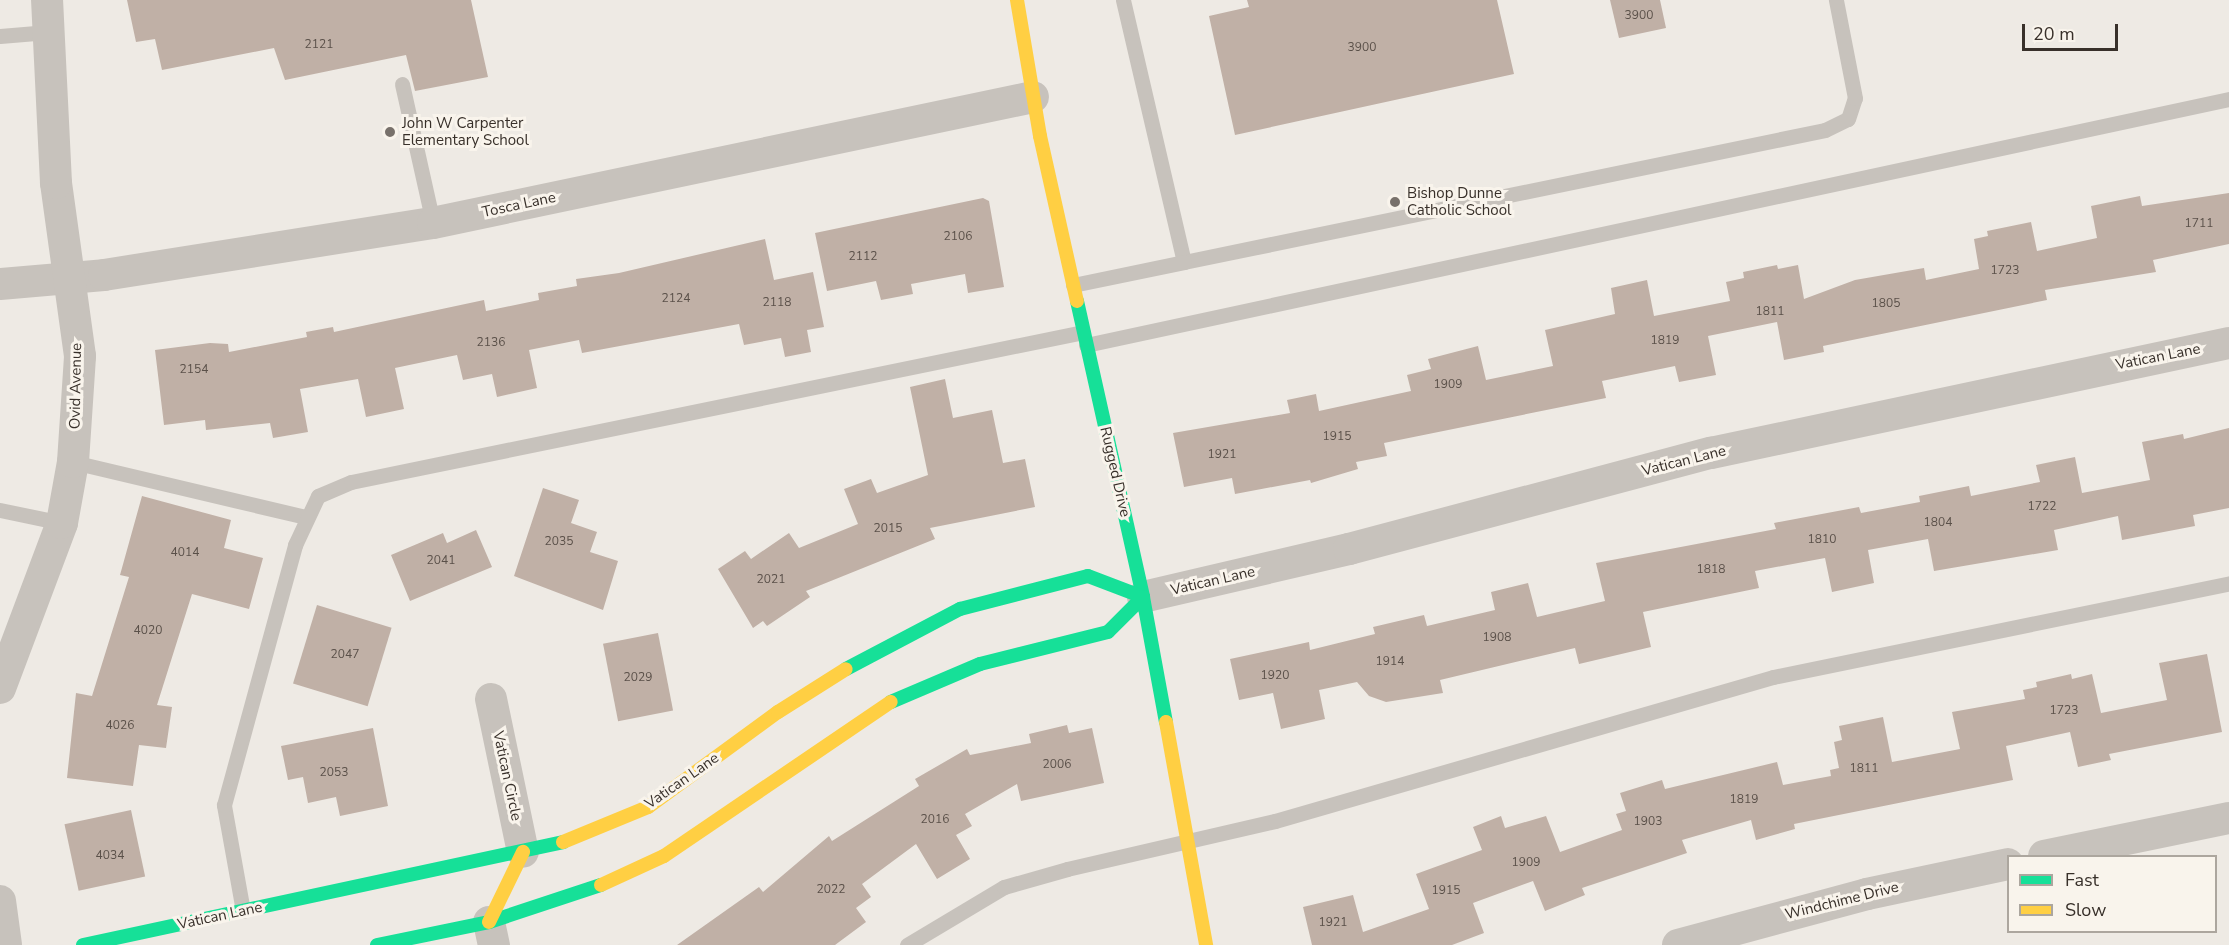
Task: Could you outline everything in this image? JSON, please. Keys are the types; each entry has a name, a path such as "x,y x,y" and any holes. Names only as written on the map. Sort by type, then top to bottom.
{"street":[{"name":"Ovid Avenue","path":"0,688 62,523 73,462 80,356 56,183 47,0"},
{"name":"Rugged Drive","path":"1017,0 1033,97 1143,597 1206,945"},
{"name":"Tosca Lane","path":"0,284 70,278 433,223 1033,97"},
{"name":"Vatican Lane","path":"83,945 578,839 648,807 778,712 866,656 960,609 1088,576 1143,597 1350,549 1711,453 2229,343"},
{"path":"377,945 491,934 582,894 664,856 878,708 980,664 1108,632 1143,597"},
{"name":"Vatican Circle","path":"491,699 523,852"},
{"path":"2049,855 2229,818"},
{"path":"491,934 523,852"},
{"name":"Windchime Drive","path":"1678,945 1867,894 2007,864"},
{"path":"0,901 6,945"}],"lane":[{"path":"1123,0 1184,262"},
{"path":"1073,285 1825,130 1848,119 1855,98 1836,0"},
{"path":"0,36 48,32"},
{"path":"402,84 433,223"},
{"path":"243,911 224,805 259,669 305,517 318,496 351,482 1085,339 2229,99"},
{"path":"73,462 305,517"},
{"path":"0,510 62,523"},
{"path":"907,945 1004,887 1188,842 1773,677 2229,583"}],"building":[{"path":"127,0 471,0 488,77 415,91 406,55 285,80 274,48 162,70 155,39 136,42"},
{"path":"1247,0 1497,0 1514,74 1235,135 1209,16 1249,7"},
{"path":"1610,0 1660,0 1666,28 1619,38"},
{"path":"2229,193 2229,244 2153,260 2156,272 2045,290 2047,300 1823,346 1824,352 1784,360 1777,322 1708,336 1716,375 1679,382 1675,366 1602,381 1606,398 1384,443 1387,456 1356,462 1358,469 1311,483 1310,480 1235,494 1232,478 1184,487 1173,433 1290,413 1287,400 1316,394 1319,411 1411,391 1407,375 1431,369 1428,359 1478,346 1486,380 1553,366 1545,330 1615,314 1611,288 1647,280 1654,316 1730,301 1726,282 1744,278 1743,272 1777,265 1778,269 1798,265 1804,299 1855,280 1924,268 1926,280 1979,269 1974,239 1988,236 1987,231 2031,222 2037,251 2097,238 2091,206 2140,196 2142,206"},
{"path":"983,198 989,201 1004,287 968,293 965,274 911,284 913,294 881,300 876,281 827,291 815,233"},
{"path":"765,239 774,280 813,272 824,327 807,330 811,352 785,357 781,338 744,345 739,324 582,353 579,340 529,350 537,388 497,397 492,374 463,380 457,355 395,368 404,409 366,417 358,379 300,389 308,432 273,438 270,423 206,430 205,420 164,425 155,350 210,343 228,344 229,352 307,337 306,332 333,327 334,332 484,300 486,311 539,300 538,293 577,286 576,279 619,273"},
{"path":"945,379 953,418 992,410 1003,463 1025,459 1035,507 930,528 935,539 806,591 810,597 767,626 763,621 753,628 718,569 745,551 751,559 789,533 799,548 858,524 844,489 871,479 877,493 928,475 910,387"},
{"path":"2229,428 2229,508 2193,515 2195,526 2122,540 2118,516 2054,530 2058,550 1934,571 1928,539 1868,550 1874,583 1832,592 1825,558 1755,571 1759,588 1643,612 1651,647 1579,664 1575,648 1440,680 1443,693 1386,702 1369,696 1357,682 1319,690 1325,719 1281,729 1273,693 1239,700 1230,659 1309,642 1310,650 1375,634 1373,627 1424,615 1427,626 1495,610 1491,592 1528,583 1537,617 1605,601 1596,563 1776,529 1774,523 1859,507 1861,513 1920,502 1919,496 1969,486 1971,496 2040,482 2036,465 2075,457 2082,493 2150,480 2142,442 2183,434 2184,439"},
{"path":"543,488 579,500 571,523 597,532 590,552 618,561 603,610 514,576"},
{"path":"142,496 231,520 224,548 263,558 249,609 192,594 157,705 172,707 166,748 139,745 133,786 67,778 76,693 92,696 129,577 120,575"},
{"path":"476,530 492,567 410,601 391,555 443,533 447,543"},
{"path":"317,605 392,628 368,706 293,683"},
{"path":"658,633 673,711 618,721 603,644"},
{"path":"2207,654 2222,732 2109,754 2111,760 2078,767 2070,732 2006,746 2013,780 1794,824 1795,829 1756,840 1751,820 1682,840 1687,853 1582,888 1585,895 1545,911 1533,881 1473,903 1484,933 1452,945 1312,945 1303,907 1353,895 1363,932 1429,909 1416,874 1482,850 1473,827 1501,816 1505,828 1546,816 1560,852 1622,830 1616,814 1626,811 1620,793 1662,780 1665,789 1777,762 1783,785 1831,776 1830,770 1839,768 1834,742 1842,740 1839,726 1883,717 1892,762 1960,749 1952,712 2025,699 2023,690 2037,687 2036,682 2071,674 2072,679 2092,674 2101,713 2167,700 2159,663"},
{"path":"1067,725 1069,733 1092,728 1104,783 1021,801 1017,784 965,814 972,826 956,835 970,859 937,879 916,844 862,884 871,897 856,908 866,922 835,945 677,945 759,887 763,892 829,836 832,841 919,786 915,779 967,749 970,755 1031,743 1029,734"},
{"path":"373,728 388,806 340,816 336,797 308,803 303,777 288,780 281,746"},
{"path":"131,810 145,877 79,891 64,824"}],"traffic: fast":[{"path":"1077,301 1143,597 1166,722"},
{"path":"846,669 960,609 1088,576 1143,597 1108,632 980,664 891,702"},
{"path":"83,945 563,842"},
{"path":"377,945 489,922 601,885"}],"traffic: slow":[{"path":"1017,0 1040,136 1077,301"},
{"path":"563,842 648,807 778,712 846,669"},
{"path":"601,885 664,856 891,702"},
{"path":"1166,722 1206,945"},
{"path":"489,922 523,852"}],"place":[{"name":"John W Carpenter Elementary School","path":"390,132"},
{"name":"Bishop Dunne Catholic School","path":"1395,202"}]}
